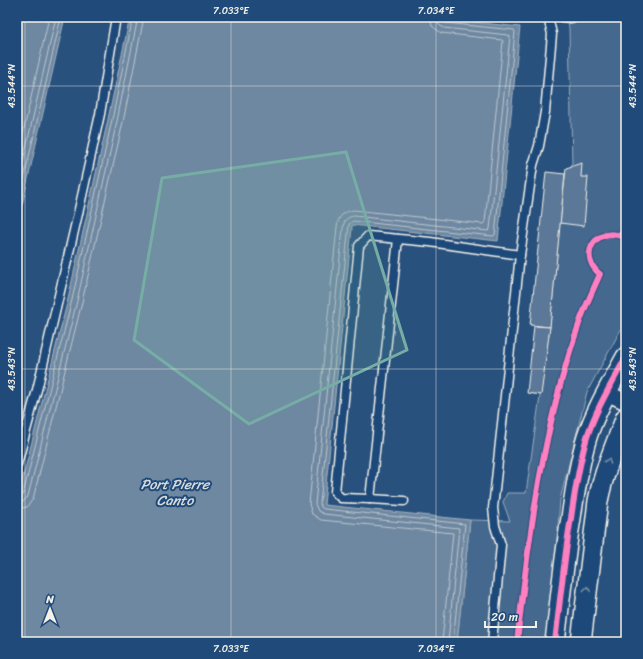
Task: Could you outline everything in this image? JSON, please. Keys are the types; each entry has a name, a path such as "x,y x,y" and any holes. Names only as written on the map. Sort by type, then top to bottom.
{"street":[{"path":"555,642 576,481 587,436 596,414 626,357"},
{"path":"607,393 626,402"},
{"path":"581,642 600,487 609,457 626,418"}],"lane":[{"path":"17,464 38,386 84,190 100,114 116,17"},
{"path":"492,642 501,545 495,526 493,508 520,256 531,177 539,146 545,112 552,34 548,17"},
{"path":"562,17 576,17"},
{"path":"404,501 341,498 335,492 359,246 368,236 520,256"},
{"path":"370,499 398,239"}],"highlighted area":[{"path":"346,152 407,350 249,424 134,340 162,178"}],"shaded area":[{"path":"567,17 626,17 626,320 587,392 560,500 549,642 457,642 470,520 510,521 503,502 507,493 526,493 550,327 560,223 572,163 569,28"}],"water":[{"path":"17,17 65,17 17,227"},
{"name":"Port Pierre Canto","path":"130,17 427,17 520,27 498,241 352,225 324,505 470,520 457,642 17,642 17,501 68,299"}],"building":[{"path":"582,163 581,177 588,177 584,226 560,223 566,168"},
{"path":"546,172 565,174 550,327 530,325"},
{"path":"534,326 550,327 541,395 527,393"}],"cycle path":[{"path":"517,642 532,521 547,441 566,363 581,318 600,274 593,267 590,260 590,252 592,245 603,236 611,234 621,236 626,223"},
{"path":"555,642 566,549 582,457 587,437 595,416 626,357"}]}
